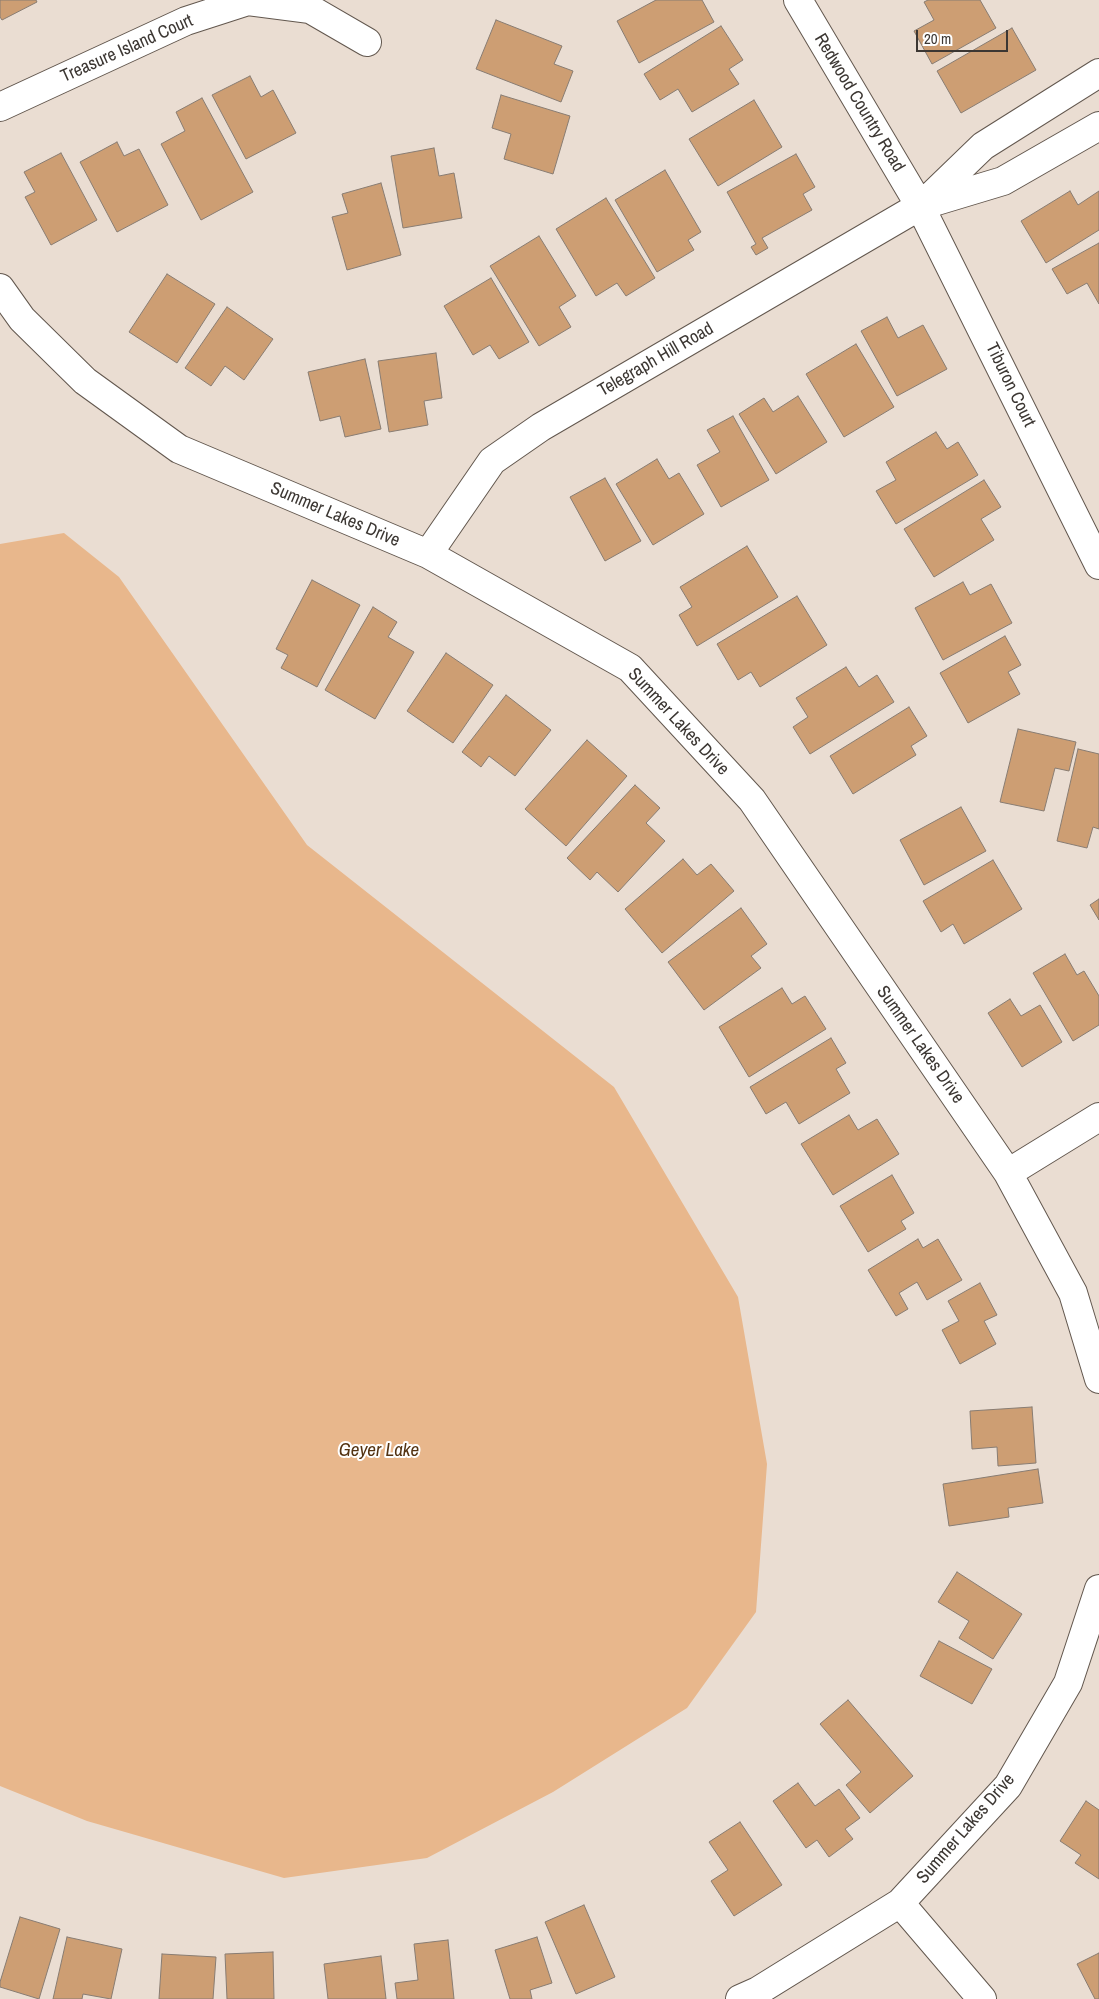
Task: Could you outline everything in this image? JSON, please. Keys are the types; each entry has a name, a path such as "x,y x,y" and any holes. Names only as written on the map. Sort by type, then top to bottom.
{"street":[{"name":"Treasure Island Court","path":"0,107 186,21 248,0 310,9 368,42"},
{"name":"Redwood Country Road","path":"798,0 920,206"},
{"name":"Telegraph Hill Road","path":"428,554 492,461 541,427 920,206 983,146 1099,73"},
{"name":"Telegraph Hill Road","path":"920,206 1003,181 1099,126"},
{"name":"Tiburon Court","path":"920,206 1099,565"},
{"name":"Summer Lakes Drive","path":"0,288 22,319 85,381 179,449 428,554 630,668 752,800 1008,1173 1073,1293 1099,1379"},
{"path":"1008,1173 1099,1118"},
{"name":"Summer Lakes Drive","path":"740,1999 758,1991 900,1903 1008,1786 1068,1683 1099,1588"},
{"path":"900,1903 982,1999"}],"water":[{"name":"Geyer Lake","path":"64,533 119,577 307,845 614,1087 738,1297 767,1464 756,1612 687,1708 553,1792 427,1858 284,1878 87,1821 0,1786 0,544"}],"building":[{"path":"0,0 36,0 37,2 2,20 0,17"},
{"path":"656,0 702,0 714,22 639,63 617,21"},
{"path":"928,0 980,0 996,28 932,64 914,31 934,20 924,2"},
{"path":"496,20 562,46 554,64 573,71 561,102 476,69"},
{"path":"721,26 743,60 729,69 739,84 692,112 678,89 660,100 644,74"},
{"path":"1012,28 1036,70 961,113 937,71"},
{"path":"250,76 261,97 273,90 296,133 246,159 212,95"},
{"path":"501,95 570,116 553,174 504,159 511,134 492,128"},
{"path":"202,98 253,192 201,220 161,144 185,131 176,112"},
{"path":"754,100 782,147 718,186 689,139"},
{"path":"117,142 124,156 139,149 168,205 117,232 80,162"},
{"path":"434,148 439,176 454,173 462,218 403,228 391,156"},
{"path":"61,153 97,220 51,245 25,197 35,192 24,172"},
{"path":"796,154 815,187 803,194 812,210 762,238 768,248 756,255 751,247 756,244 727,192"},
{"path":"665,170 701,232 688,240 694,250 657,272 615,200"},
{"path":"381,183 401,255 347,270 332,217 348,213 342,194"},
{"path":"1070,191 1078,205 1099,191 1099,230 1046,263 1021,221"},
{"path":"606,198 655,278 626,296 617,283 596,296 556,229"},
{"path":"539,236 576,296 559,307 571,327 539,346 490,266"},
{"path":"1099,243 1099,304 1087,283 1067,294 1052,269"},
{"path":"167,274 215,304 177,363 129,332"},
{"path":"491,278 529,342 499,359 490,345 473,355 444,306"},
{"path":"227,307 273,339 244,380 225,366 211,386 185,368"},
{"path":"887,317 898,338 923,325 947,369 897,396 861,331"},
{"path":"856,344 894,407 844,437 806,374"},
{"path":"436,353 442,398 424,401 428,425 389,432 378,361"},
{"path":"365,359 381,429 345,437 340,416 320,421 308,372"},
{"path":"798,396 827,442 776,474 739,414 764,398 773,412"},
{"path":"733,416 769,480 721,507 697,465 720,452 707,430"},
{"path":"936,432 947,449 958,442 978,475 896,524 876,491 896,480 886,462"},
{"path":"657,459 669,479 679,473 704,514 653,545 616,484"},
{"path":"605,478 641,541 605,561 570,497"},
{"path":"984,480 1001,507 981,519 994,540 934,577 904,529"},
{"path":"747,546 778,597 697,646 679,615 692,607 680,587"},
{"path":"312,580 360,605 317,687 281,668 288,655 276,649"},
{"path":"963,582 970,595 991,584 1012,623 943,660 915,608"},
{"path":"797,596 827,645 760,687 751,672 738,680 717,644"},
{"path":"373,607 397,622 388,637 414,652 375,719 325,690"},
{"path":"1005,636 1021,665 1008,672 1020,694 968,723 940,673"},
{"path":"446,653 493,685 453,743 407,711"},
{"path":"846,667 859,687 877,675 894,702 810,754 793,727 808,717 796,698"},
{"path":"506,695 551,730 515,776 489,756 481,767 462,752"},
{"path":"909,707 927,736 911,746 916,755 853,794 830,756"},
{"path":"1018,729 1076,742 1069,771 1055,768 1044,811 1000,802"},
{"path":"587,740 627,776 566,846 525,809"},
{"path":"1078,749 1099,754 1099,829 1093,827 1087,848 1057,841"},
{"path":"635,785 660,808 646,823 665,841 618,892 597,872 590,880 567,858"},
{"path":"961,807 986,851 924,885 900,840"},
{"path":"683,859 697,875 711,864 734,891 662,953 625,909"},
{"path":"993,860 1022,909 964,944 953,924 941,932 923,901"},
{"path":"1099,899 1099,920 1090,905"},
{"path":"741,908 767,944 751,956 761,968 704,1010 668,962"},
{"path":"1065,954 1077,975 1084,971 1099,996 1099,1025 1073,1041 1033,973"},
{"path":"782,988 792,1004 805,996 826,1029 749,1077 719,1027"},
{"path":"1010,999 1021,1016 1040,1005 1062,1042 1022,1067 988,1013"},
{"path":"831,1038 846,1063 836,1069 850,1093 799,1124 786,1102 766,1114 750,1087"},
{"path":"849,1115 858,1130 877,1119 899,1154 833,1195 801,1144"},
{"path":"892,1175 914,1213 901,1221 906,1229 868,1252 840,1206"},
{"path":"918,1239 923,1248 938,1239 962,1280 927,1300 917,1282 899,1293 908,1309 896,1316 868,1270"},
{"path":"980,1283 997,1315 984,1321 996,1344 960,1364 942,1330 959,1321 948,1301"},
{"path":"1032,1407 1036,1463 998,1466 997,1447 972,1449 970,1411"},
{"path":"1038,1469 1043,1503 1008,1508 1009,1517 949,1526 943,1484"},
{"path":"957,1572 1022,1614 993,1659 959,1638 969,1621 938,1602"},
{"path":"939,1641 992,1669 972,1704 920,1676"},
{"path":"848,1700 913,1776 870,1813 846,1785 861,1772 820,1724"},
{"path":"798,1783 815,1806 839,1789 860,1818 845,1829 853,1839 829,1857 817,1840 806,1848 773,1801"},
{"path":"1086,1801 1099,1810 1099,1879 1075,1863 1081,1855 1060,1841"},
{"path":"740,1822 782,1885 734,1916 711,1881 728,1870 709,1842"},
{"path":"584,1905 615,1977 576,1994 545,1922"},
{"path":"20,1917 60,1929 39,1999 0,1987"},
{"path":"67,1937 122,1949 111,1999 83,1994 82,1999 53,1999"},
{"path":"537,1937 552,1983 530,1990 532,1999 510,1999 495,1950"},
{"path":"448,1940 454,1999 397,1999 395,1983 418,1980 414,1944"},
{"path":"273,1952 274,1999 227,1999 225,1954"},
{"path":"1099,1953 1099,1999 1095,1999 1077,1964"},
{"path":"162,1954 216,1957 213,1999 159,1999"},
{"path":"381,1956 386,1999 328,1999 324,1964"}]}
